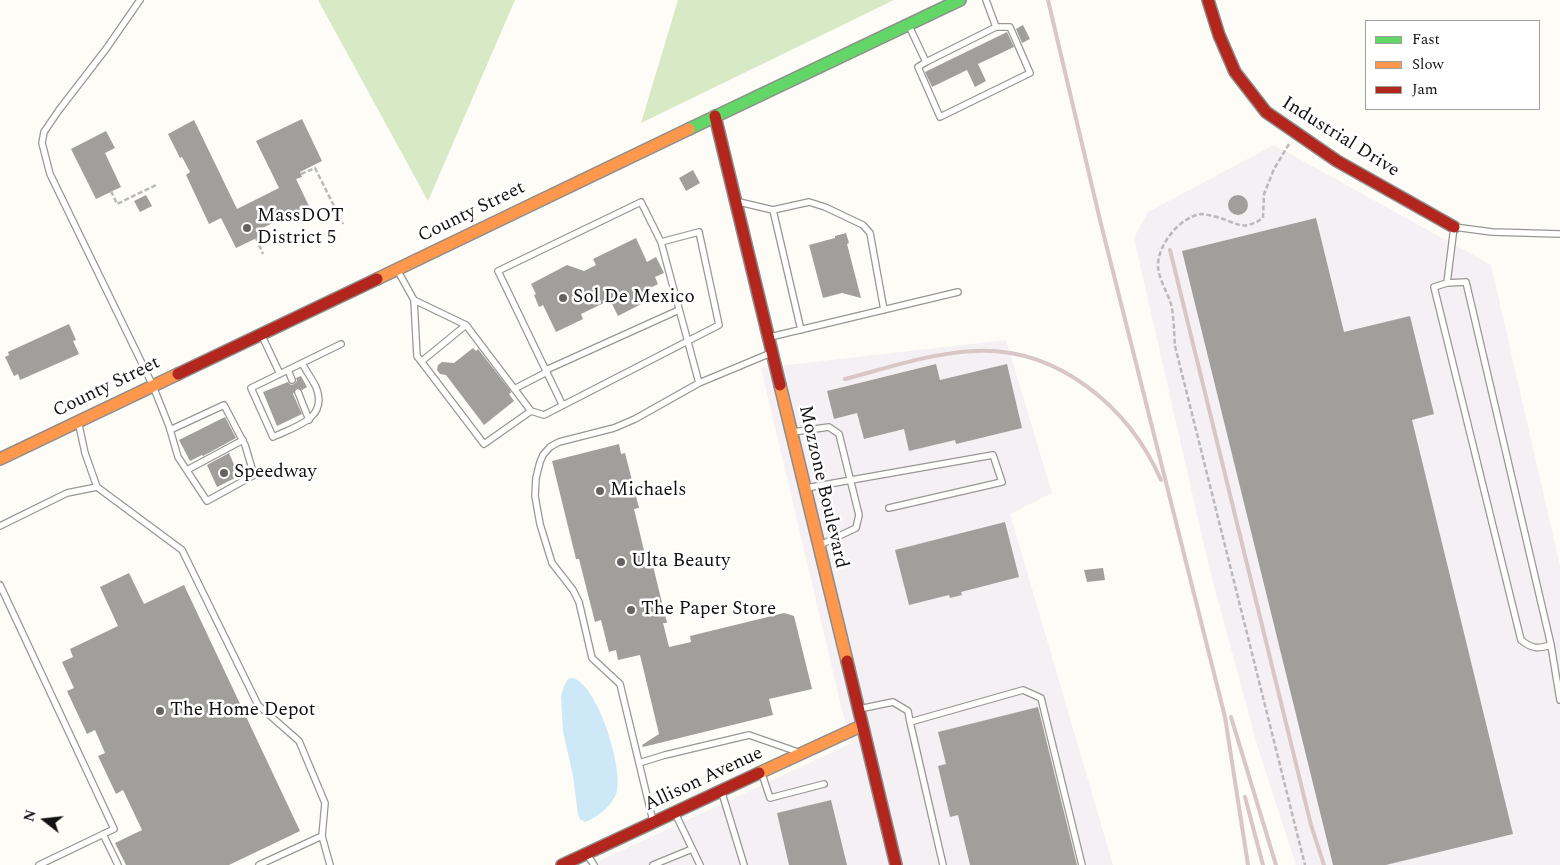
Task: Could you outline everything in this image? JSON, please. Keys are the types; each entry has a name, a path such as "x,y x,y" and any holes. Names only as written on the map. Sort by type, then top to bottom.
{"street":[{"name":"County Street","path":"0,459 960,0"},
{"name":"Industrial Drive","path":"1208,0 1219,35 1235,72 1266,112 1337,161 1454,227"},
{"name":"Mozzone Boulevard","path":"715,116 857,710 896,865"},
{"name":"Allison Avenue","path":"562,865 861,726"}],"lane":[{"path":"140,0 106,50 59,110 44,132 42,142 50,174 153,386 178,457 207,500 254,475 243,440 224,405 170,430"},
{"path":"986,0 996,27"},
{"path":"908,24 926,62"},
{"path":"996,27 1010,27 1030,73 940,117 918,67 996,27"},
{"path":"735,201 774,210 809,202 825,207 863,225 870,233 884,310"},
{"path":"562,404 498,271 642,202 661,242 698,383"},
{"path":"774,210 800,330"},
{"path":"1447,283 1454,227 1492,232 1560,234"},
{"path":"414,300 466,325 531,411 544,415 562,404 719,325 699,232 661,242"},
{"path":"396,269 414,300 417,356 484,444 531,411"},
{"path":"1551,644 1539,649 1529,646 1521,640 1434,287 1447,283 1466,282 1551,644 1560,700"},
{"path":"768,338 958,292"},
{"path":"514,389 546,371 678,310"},
{"path":"422,361 466,325"},
{"path":"261,334 280,374"},
{"path":"302,363 316,387 318,406 314,415 309,420 273,437 251,388 280,374 302,363 341,344"},
{"path":"653,824 620,684 592,658 579,602 573,590 552,563 540,524 535,496 536,478 543,455 559,442 614,428 635,419 698,383 771,353"},
{"path":"288,370 292,380"},
{"path":"298,392 309,420"},
{"path":"78,422 85,453 98,486 182,550 258,705 299,742 325,803 322,836 330,865"},
{"path":"790,432 829,427 839,434 851,479 859,515 856,528 818,546"},
{"path":"187,470 243,440"},
{"path":"804,488 993,455 1002,482 890,508"},
{"path":"0,526 67,493 98,486"},
{"path":"0,585 114,829 39,865"},
{"path":"910,722 1023,690 1041,698 1082,865"},
{"path":"857,710 893,702 908,711 943,865"},
{"path":"639,763 749,735 803,753"},
{"path":"762,772 770,798 824,784"},
{"path":"721,791 744,865"},
{"path":"676,813 700,865"},
{"path":"103,834 118,865"},
{"path":"259,865 322,836"},
{"path":"653,865 692,849"},
{"path":"587,854 594,865"}],"path":[{"path":"1296,133 1274,169 1264,194 1263,218 1251,226 1236,225 1217,217 1202,214 1181,223 1165,240 1159,255 1158,268 1171,306 1175,346 1305,865"},
{"path":"301,174 315,168 343,224"},
{"path":"111,192 117,204 156,185"},
{"path":"256,238 263,254"}],"shaded area":[{"path":"1274,145 1491,265 1560,566 1560,865 1296,865 1258,748 1209,567 1134,238 1148,212"},
{"path":"1006,340 1052,493 1010,514 1113,865 591,865 852,743 842,710 761,368"}],"green space":[{"path":"318,0 515,0 428,201"},
{"path":"678,0 894,0 641,123"}],"water":[{"path":"573,678 582,684 591,695 607,728 618,780 617,791 609,805 600,814 585,822 580,819 578,814 573,776 563,731 561,696 568,679"}],"building":[{"path":"1023,25 1030,39 1022,43 1016,29"},
{"path":"1007,32 1014,47 978,64 986,81 975,87 967,70 932,87 925,72"},
{"path":"302,119 322,161 300,172 302,177 296,179 309,206 258,230 261,236 236,248 221,218 209,224 186,175 190,172 182,157 180,158 168,134 194,120 237,209 279,188 256,141"},
{"path":"106,131 115,148 105,153 121,187 96,199 71,149"},
{"path":"693,170 700,183 686,191 679,178"},
{"path":"146,195 152,206 140,212 134,201"},
{"path":"1234,195 1242,195 1248,201 1248,209 1242,215 1234,215 1228,209 1228,201"},
{"path":"1316,218 1344,332 1410,316 1434,414 1412,420 1513,834 1386,865 1333,865 1182,251"},
{"path":"846,233 861,298 842,293 823,298 809,245"},
{"path":"636,238 647,262 656,257 664,273 655,277 658,284 644,291 649,300 618,316 610,300 581,314 583,319 556,332 543,305 539,307 531,284 567,265 584,271 596,265 593,259"},
{"path":"69,324 76,340 73,341 79,354 20,380 18,374 14,376 5,357 9,355 8,352"},
{"path":"473,348 476,351 478,349 510,390 511,393 509,394 514,401 484,425 446,375 440,374 437,370 438,365 442,362 454,363"},
{"path":"936,364 940,380 1007,364 1022,428 956,444 955,440 909,451 904,429 864,439 857,413 834,419 827,391"},
{"path":"301,376 307,387 302,390 296,388 293,394 302,414 277,426 263,392 288,382 291,385 294,384 297,381 296,378"},
{"path":"225,417 236,438 190,461 179,440"},
{"path":"619,444 621,454 625,453 639,508 634,509 648,567 653,566 667,623 663,623 669,647 691,642 690,636 784,613 794,616 812,689 769,699 773,715 643,747 642,745 659,734 640,655 618,660 616,650 609,652 601,620 595,622 579,559 576,559 552,461"},
{"path":"229,453 239,476 217,487 207,465"},
{"path":"1005,522 1019,577 961,592 962,595 950,598 949,595 909,605 895,550"},
{"path":"1103,568 1105,580 1087,582 1084,570"},
{"name":"The Home Depot","path":"129,573 144,604 184,585 300,831 229,865 126,865 115,843 142,830 123,790 116,794 98,756 105,753 95,730 87,734 67,691 74,688 62,662 73,657 70,649 118,626 100,587"},
{"path":"1038,707 1077,865 970,865 958,815 950,817 938,766 946,764 938,732"},
{"path":"831,800 847,865 789,865 777,813"}],"railway":[{"path":"1048,0 1100,220 1225,717 1248,865"},
{"path":"1170,250 1311,825 1324,865"},
{"path":"845,379 909,362 959,352 1006,352 1035,359 1062,371 1087,387 1110,406 1130,428 1147,453 1161,480"},
{"path":"1231,717 1276,865"},
{"path":"1245,797 1263,865"}],"traffic: fast":[{"path":"689,129 960,0"}],"traffic: slow":[{"path":"377,279 689,129"},
{"path":"0,459 178,374"},
{"path":"780,385 847,661"},
{"path":"759,773 861,726"}],"traffic: jam":[{"path":"1208,0 1219,35 1235,72 1266,112 1337,161 1454,227"},
{"path":"715,116 780,385"},
{"path":"178,374 377,279"},
{"path":"847,661 896,865"},
{"path":"562,865 759,773"}],"place":[{"name":"MassDOT District 5","path":"247,228"},
{"name":"Sol De Mexico","path":"563,298"},
{"name":"Speedway","path":"224,473"},
{"name":"Michaels","path":"600,491"},
{"name":"Ulta Beauty","path":"621,562"},
{"name":"The Paper Store","path":"631,610"},
{"name":"The Home Depot","path":"160,711"}]}
